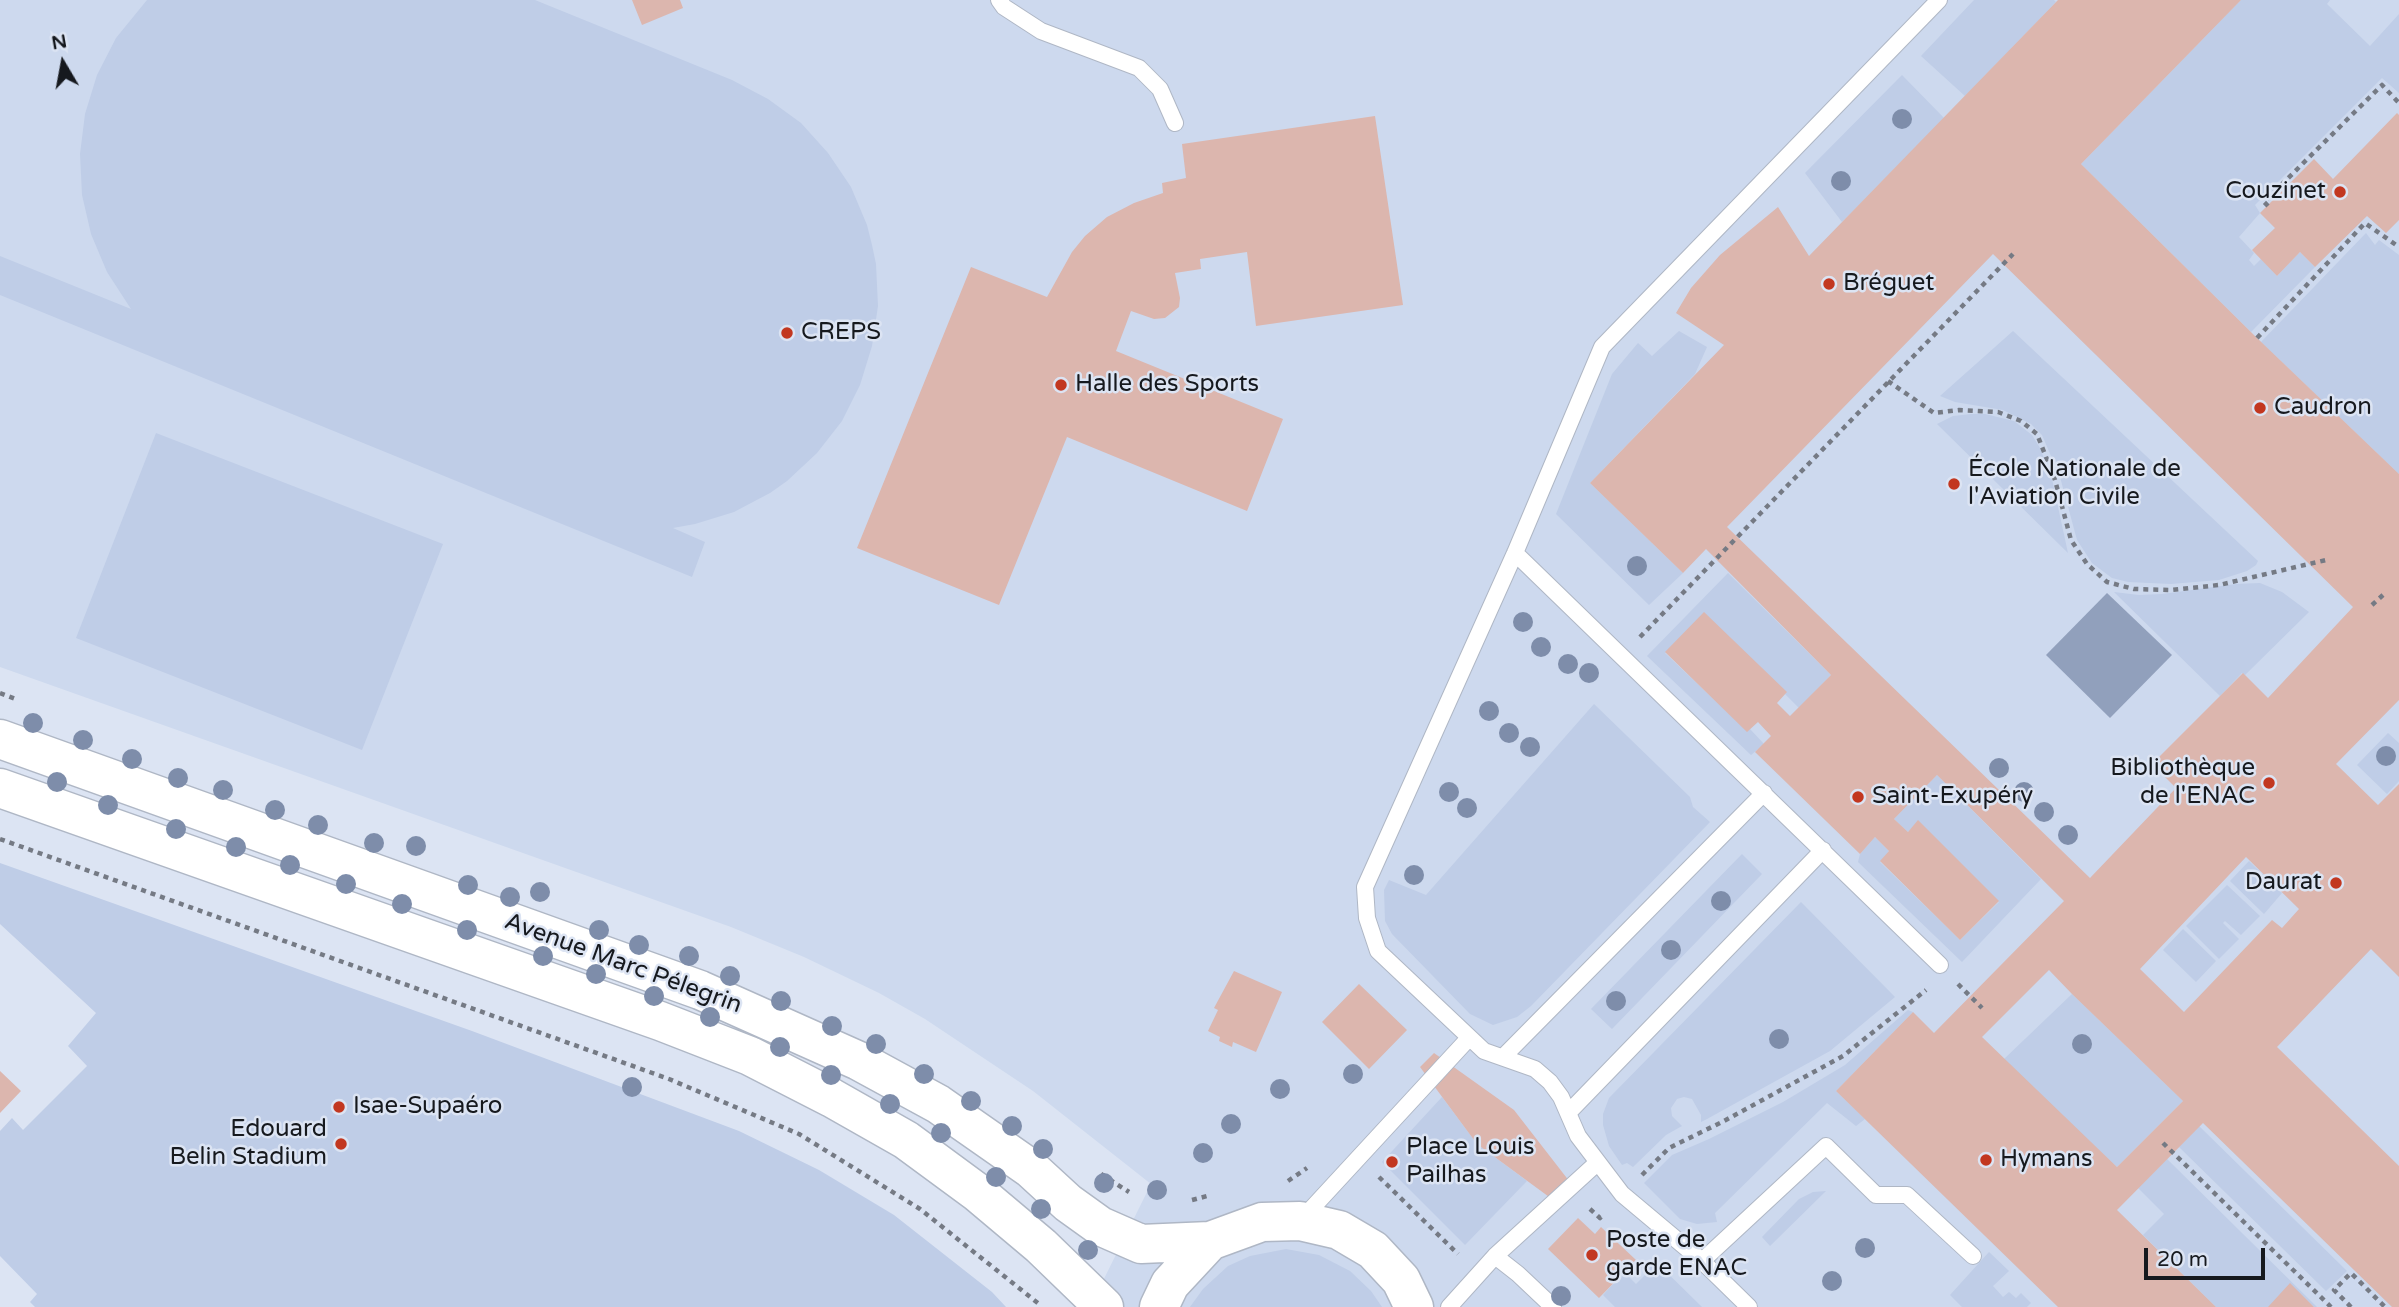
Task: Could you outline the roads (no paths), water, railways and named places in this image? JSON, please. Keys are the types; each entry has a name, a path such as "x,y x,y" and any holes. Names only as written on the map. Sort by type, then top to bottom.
{"street":[{"name":"Avenue Marc Pélegrin","path":"0,739 711,994 859,1061 938,1104 1031,1169 1068,1203 1100,1226 1141,1244 1210,1241"},
{"name":"Avenue Marc Pélegrin","path":"0,788 660,1021 750,1056 906,1140 1041,1246 1104,1307"},
{"path":"1159,1307 1170,1284 1210,1241 1262,1222 1300,1221 1339,1230 1373,1250 1401,1280 1414,1307"}],"lane":[{"path":"999,0 1004,7 1041,31 1139,68 1160,89 1175,123"},
{"path":"1749,1307 1702,1261 1622,1194 1578,1136 1562,1097 1550,1082 1535,1069 1484,1051 1378,951 1367,918 1365,887 1515,552 1602,347 1938,0"},
{"path":"1515,552 1940,965"},
{"path":"1503,1057 1764,793"},
{"path":"1569,1112 1823,850"},
{"path":"1300,1221 1469,1038"},
{"path":"1702,1261 1826,1146 1876,1195 1907,1195 1973,1256"},
{"path":"1448,1307 1495,1256 1597,1163"},
{"path":"1495,1256 1553,1307"}],"place":[{"name":"Couzinet","path":"2340,192"},
{"name":"Bréguet","path":"1829,284"},
{"name":"CREPS","path":"787,333"},
{"name":"Halle des Sports","path":"1061,385"},
{"name":"Caudron","path":"2260,408"},
{"name":"École Nationale de l'Aviation Civile","path":"1954,484"},
{"name":"Bibliothèque de l'ENAC","path":"2269,783"},
{"name":"Saint-Exupéry","path":"1858,797"},
{"name":"Daurat","path":"2336,883"},
{"name":"Isae-Supaéro","path":"339,1107"},
{"name":"Edouard Belin Stadium","path":"341,1144"},
{"name":"Hymans","path":"1986,1160"},
{"name":"Place Louis Pailhas","path":"1392,1162"},
{"name":"Poste de garde ENAC","path":"1592,1255"}]}
